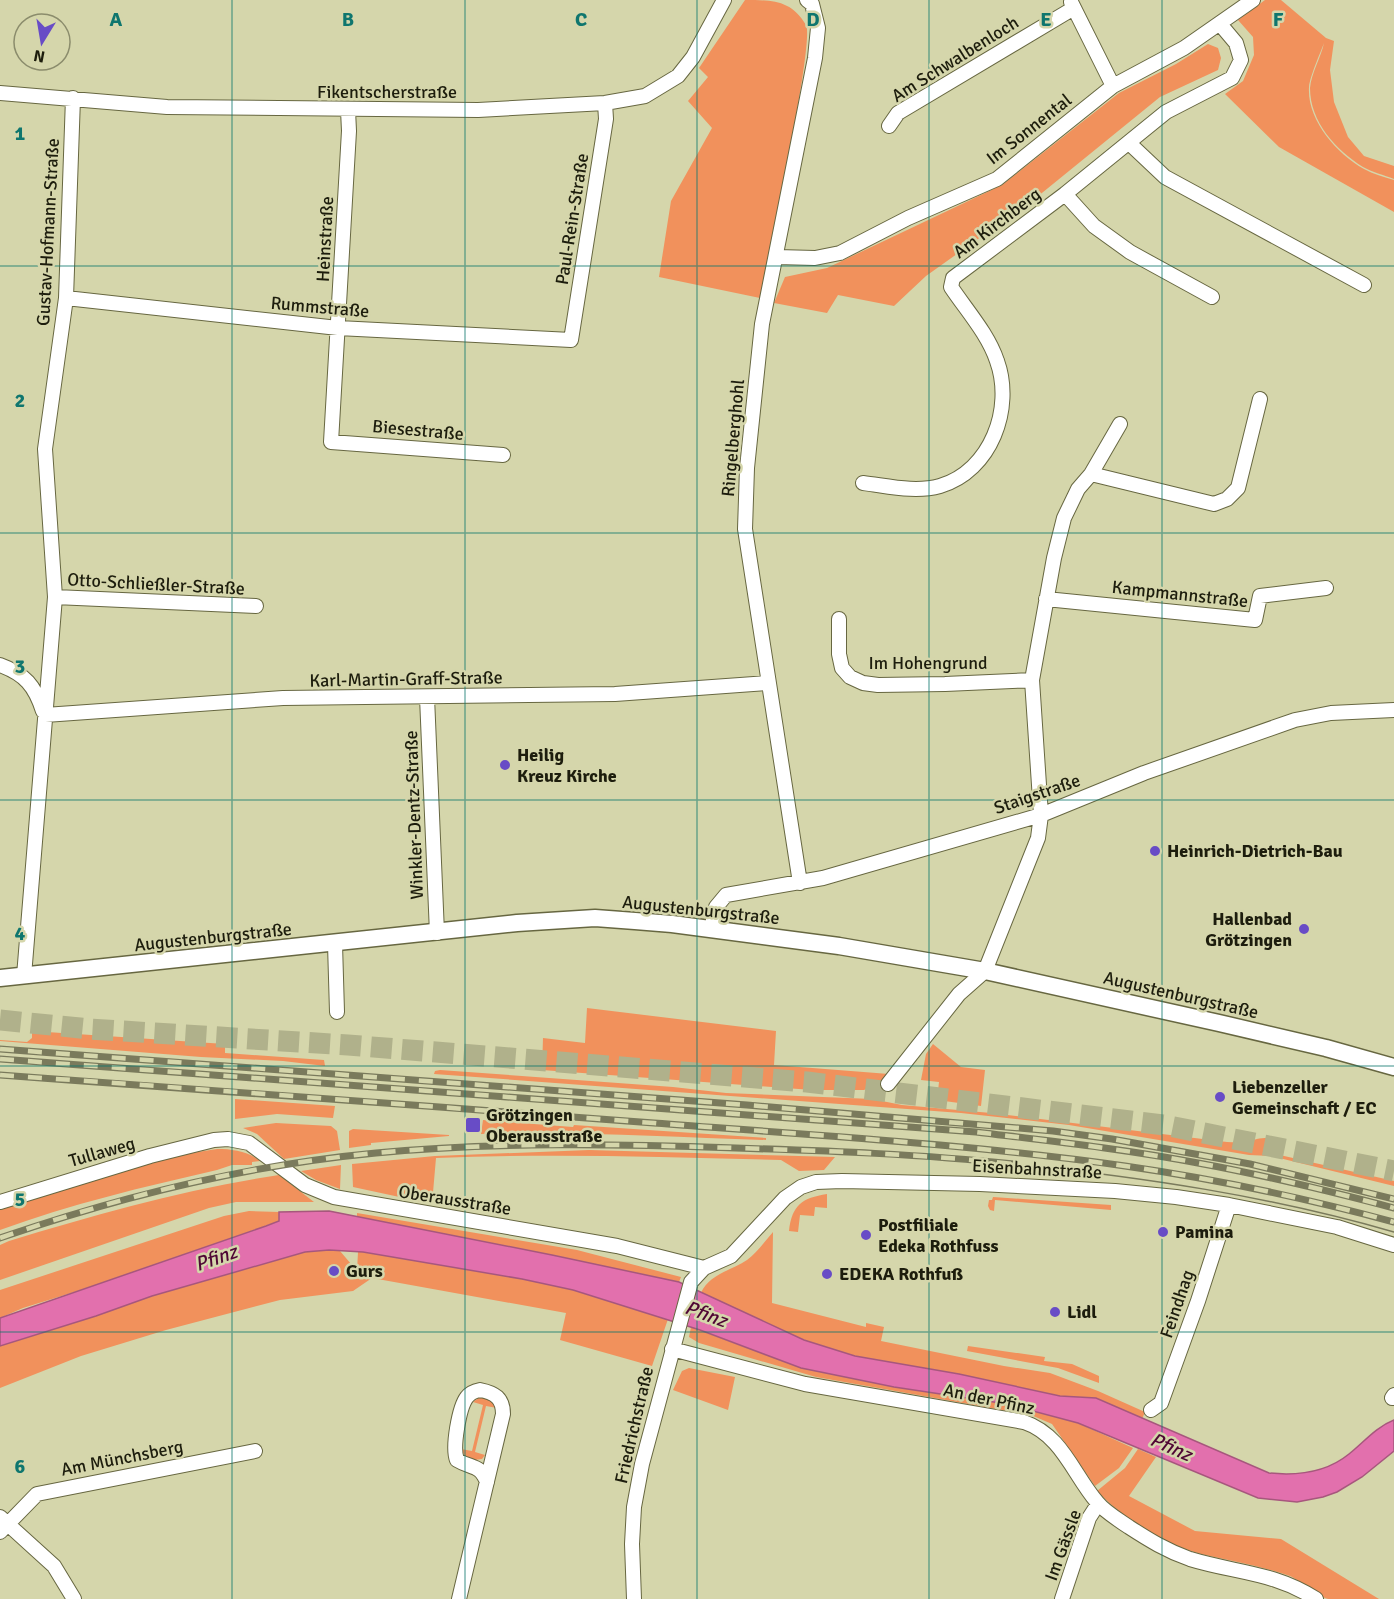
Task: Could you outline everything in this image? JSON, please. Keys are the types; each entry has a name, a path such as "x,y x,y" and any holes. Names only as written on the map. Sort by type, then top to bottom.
{"street":[{"name":"Fikentscherstraße","path":"0,93 167,107 478,110 605,104 645,96 678,76 693,57 724,0"},
{"name":"Ringelberghohl","path":"800,883 744,529 747,468 762,324 815,58 818,28 812,4 807,0"},
{"name":"Im Sonnental","path":"777,257 815,258 840,253 908,218 997,179 1113,86 1184,48 1252,0"},
{"name":"Am Schwalbenloch","path":"889,126 898,113 1072,4 1113,86"},
{"name":"Am Kirchberg","path":"862,483 918,489 941,486 977,463 1000,423 1003,384 998,362 989,342 951,287 953,278 1065,194 1166,112 1232,78 1241,60 1236,43 1220,24"},
{"name":"Gustav-Hofmann-Straße","path":"24,976 55,597 45,449 66,298 73,98"},
{"name":"Paul-Rein-Straße","path":"571,340 606,119 605,104"},
{"name":"Heinstraße","path":"331,442 349,131 348,110"},
{"path":"1129,143 1165,177 1364,285"},
{"name":"Am Kirchberg","path":"1065,194 1094,226 1130,252 1212,297"},
{"name":"Rummstraße","path":"66,298 338,328 571,340"},
{"path":"1091,474 1214,504 1227,499 1238,488 1260,399"},
{"path":"888,1084 959,994 985,971 1038,838 1041,815 1032,680 1046,599 1064,518 1078,489 1091,474 1120,424"},
{"name":"Biesestraße","path":"331,442 503,455"},
{"name":"Kampmannstraße","path":"1046,599 1255,620 1260,596 1326,588"},
{"name":"Otto-Schließler-Straße","path":"55,597 256,606"},
{"name":"Im Hohengrund","path":"839,619 839,654 842,668 850,677 863,683 878,685 945,684 1032,680"},
{"path":"0,665 12,669 25,678 37,692 45,715"},
{"name":"Karl-Martin-Graff-Straße","path":"45,715 283,698 615,694 767,683"},
{"name":"Winkler-Dentz-Straße","path":"427,697 437,933"},
{"name":"Staigstraße","path":"711,929 716,906 726,895 823,878 1041,815 1144,773 1277,726 1331,713 1394,710"},
{"name":"Augustenburgstraße","path":"0,978 536,921 595,918 672,924 839,946 985,971 1231,1026 1392,1066"},
{"path":"335,944 337,1012"},
{"name":"Oberausstraße","path":"214,1140 236,1139 249,1143 305,1185 323,1194 341,1199 617,1246 704,1268"},
{"name":"Tullaweg","path":"0,1202 89,1173 214,1140"},
{"name":"Eisenbahnstraße","path":"704,1268 731,1256 785,1198 801,1187 816,1182 842,1181 1115,1191 1176,1197 1229,1204 1337,1227 1394,1245"},
{"name":"Feindhag","path":"1151,1410 1161,1403 1229,1204"},
{"name":"Friedrichstraße","path":"634,1599 632,1544 634,1507 642,1464 691,1282 704,1268"},
{"name":"An der Pfinz","path":"672,1349 805,1384 1031,1424 1047,1434 1064,1453 1098,1504 1166,1550 1192,1559 1278,1579 1316,1599"},
{"path":"459,1599 487,1482 503,1414 500,1398 480,1390 467,1397 454,1443 458,1460 465,1465 477,1467 483,1472 487,1482"},
{"name":"Am Münchsberg","path":"2,1524 37,1494 255,1450"},
{"name":"Im Gässle","path":"1062,1599 1089,1518 1098,1504"},
{"path":"2,1524 54,1566 74,1599"}],"shaded area":[{"path":"745,0 773,1 787,6 806,25 807,40 797,109 760,298 659,277 671,201 712,128 688,101 708,77 699,68"},
{"path":"1265,0 1281,0 1326,38 1334,41 1330,70 1334,102 1348,137 1364,156 1394,166 1394,179 1367,169 1343,152 1326,134 1314,112 1310,88 1324,43 1313,71 1309,87 1310,99 1313,111 1325,134 1343,154 1367,171 1394,180 1394,212 1279,147 1225,94 1243,81 1254,55 1253,37 1238,20"},
{"path":"1208,44 1218,48 1221,58 1218,70 1160,97 1037,197 926,276 894,306 838,295 827,313 774,303 785,277 827,268 1002,185 1119,93 1176,64"},
{"path":"587,1008 776,1031 774,1065 889,1074 879,1083 864,1090 812,1090 542,1070 543,1038 585,1043"},
{"path":"32,1031 225,1044 225,1053 324,1060 325,1066 0,1041 27,1042 32,1038"},
{"path":"933,1044 961,1067 985,1070 981,1106 937,1100 939,1082 921,1080 926,1054"},
{"path":"435,1071 726,1093 872,1099 902,1105 991,1113 1227,1142 1268,1138 1273,1139 1271,1153 1394,1181 1394,1186 1271,1156 1249,1155 1069,1125 961,1113 434,1074"},
{"path":"235,1099 335,1106 333,1118 277,1114 235,1119"},
{"path":"483,1120 766,1138 766,1140 588,1134 481,1134"},
{"path":"276,1123 331,1126 337,1131 340,1150 284,1159 257,1134 243,1128"},
{"path":"353,1129 449,1136 371,1143 371,1145 349,1148 349,1131"},
{"path":"217,1149 240,1151 260,1161 252,1162 252,1165 232,1165 107,1197 0,1230 0,1209 166,1157"},
{"path":"589,1150 835,1157 824,1170 799,1171 781,1160 565,1156 436,1158 432,1204 353,1187 352,1164 435,1156"},
{"path":"341,1165 340,1189 316,1180 301,1171"},
{"path":"279,1175 314,1202 236,1202 209,1208 0,1280 0,1245 9,1241 142,1203 210,1187"},
{"path":"827,1194 827,1208 815,1207 814,1216 800,1215 798,1232 789,1231 790,1222 800,1204 811,1198"},
{"path":"993,1197 1111,1205 1111,1210 995,1200 994,1211 988,1206 989,1200"},
{"path":"249,1211 279,1212 279,1221 135,1273 23,1308 0,1318 0,1290 224,1216"},
{"path":"357,1213 577,1250 681,1277 679,1282 368,1220 357,1217"},
{"path":"773,1232 772,1303 866,1327 866,1323 884,1327 881,1341 1050,1373 1145,1412 1142,1419 1096,1398 1060,1396 959,1374 855,1356 804,1340 701,1293 715,1277 751,1257"},
{"path":"340,1251 357,1271 358,1252 363,1252 573,1290 668,1319 652,1366 560,1340 566,1313 372,1278 353,1291 280,1300 166,1330 81,1356 0,1388 0,1346 4,1344 262,1263 305,1252"},
{"path":"691,1327 801,1368 894,1387 1007,1404 1078,1423 1133,1448 1119,1468 1095,1486 1052,1424 1031,1415 816,1377 699,1343 689,1337"},
{"path":"968,1346 1045,1357 1044,1361 1072,1364 1099,1376 1099,1383 1058,1368 967,1351"},
{"path":"689,1368 735,1377 728,1410 673,1390 682,1371"},
{"path":"481,1396 492,1399 497,1408 486,1406 475,1452 485,1455 482,1459 474,1460 465,1456 461,1449 472,1451 483,1405 473,1402"},
{"path":"1138,1449 1156,1457 1129,1496 1195,1531 1281,1539 1379,1599 1325,1598 1290,1576 1187,1550 1132,1521 1097,1491 1125,1468"}],"water":[{"name":"Pfinz","path":"329,1211 679,1282 804,1340 855,1356 959,1374 1060,1396 1096,1398 1269,1473 1291,1474 1322,1469 1349,1454 1370,1435 1394,1420 1394,1451 1362,1477 1337,1492 1323,1497 1297,1502 1258,1498 1078,1423 1007,1404 894,1387 801,1368 700,1330 573,1290 363,1252 329,1250 305,1252 152,1296 0,1346 0,1318 266,1226 279,1221 279,1212"}],"tunnel":[{"path":"0,1020 90,1029 348,1045 807,1082 1164,1125 1394,1171"}],"tram line":[{"path":"1014,1164 1206,1189 1300,1208 1394,1232"}],"railway":[{"path":"0,1049 747,1105 1053,1131 1112,1139 1250,1164 1394,1199"},
{"path":"0,1059 976,1132 1115,1149 1198,1163 1394,1208"},
{"path":"0,1075 831,1136 1066,1158 1227,1183 1394,1222"},
{"path":"0,1238 92,1209 185,1184 280,1165 421,1149 556,1145 691,1147 875,1153 1014,1164"}],"place":[{"name":"Heilig Kreuz Kirche","path":"505,765"},
{"name":"Heinrich-Dietrich-Bau","path":"1155,851"},
{"name":"Hallenbad Grötzingen","path":"1304,929"},
{"name":"Liebenzeller Gemeinschaft / EC","path":"1220,1097"},
{"name":"Grötzingen Oberausstraße","path":"473,1125"},
{"name":"Pamina","path":"1163,1232"},
{"name":"Postfiliale Edeka Rothfuss","path":"866,1235"},
{"name":"Gurs","path":"334,1271"},
{"name":"EDEKA Rothfuß","path":"827,1274"},
{"name":"Lidl","path":"1055,1312"}]}
